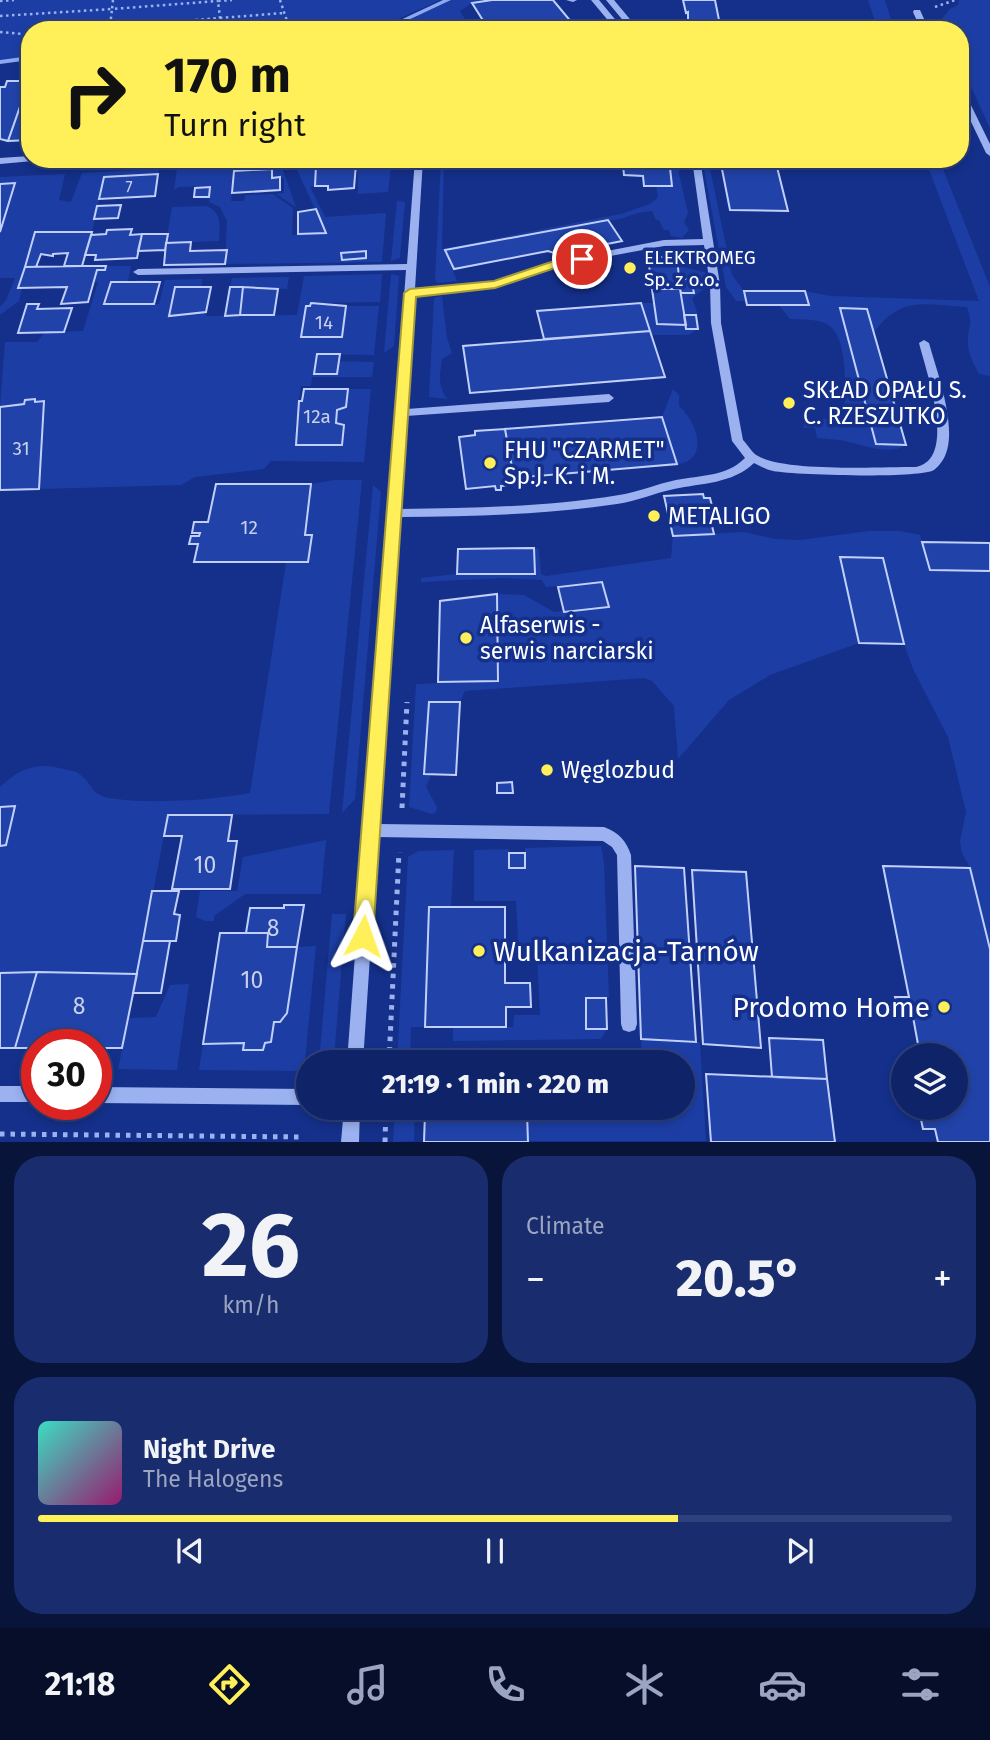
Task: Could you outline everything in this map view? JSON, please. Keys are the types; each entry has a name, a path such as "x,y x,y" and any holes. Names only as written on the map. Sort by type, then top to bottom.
{"street":[{"path":"595,0 612,21"},
{"path":"610,0 628,21"},
{"path":"969,110 990,153"},
{"path":"0,161 21,160"},
{"path":"356,1050 418,168"},
{"path":"697,168 715,285 716,323 738,441 752,458 773,467 813,470 916,471 931,467 940,457 944,429 924,343"},
{"path":"410,293 495,284 555,264 664,243 709,242"},
{"path":"138,272 411,267"},
{"path":"402,413 609,398"},
{"path":"395,513 498,511 619,500 677,484 729,475 744,468 752,458"},
{"path":"371,830 604,834 614,838 621,845 624,855 629,1024"},
{"path":"0,1094 21,1094"},
{"path":"112,1095 296,1097"},
{"path":"350,1142 351,1120"}],"lane":[{"path":"917,12 921,21"}],"path":[{"path":"0,1 14,0"},
{"path":"111,21 113,0"},
{"path":"0,16 232,0"},
{"path":"280,0 287,21"},
{"path":"218,1 220,21"},
{"path":"183,21 284,13"},
{"path":"0,32 21,34"},
{"path":"385,1142 386,1120"},
{"path":"0,1134 302,1137"}],"shaded area":[{"path":"0,0 440,0 394,21 21,21 21,57 0,60"},
{"path":"452,0 492,0 472,3 460,11 466,21 406,21"},
{"path":"868,0 885,0 891,21 875,21"},
{"path":"959,0 990,0 990,128 969,83 969,21 940,21 950,9 958,5"},
{"path":"177,168 282,168 296,207 276,194 284,193 284,178 272,178 272,169 234,171 231,201 244,201 245,195 273,194 293,208 292,235 326,233 296,168 317,168 315,186 310,187 325,217 386,213 382,262 225,264 227,221 220,207 209,202 210,186 179,187 174,190"},
{"path":"357,168 391,168 388,192 358,194"},
{"path":"441,168 444,168 442,249 621,214 650,204 658,197 656,186 672,186 670,168 679,168 688,213 684,222 689,230 682,238 671,236 669,230 664,230 659,220 656,220 652,211 646,211 619,219 445,250 457,281 438,283 435,280"},
{"path":"704,168 710,168 732,275 744,291 746,301 736,301 726,287"},
{"path":"928,168 943,168 990,287 990,376 979,374 970,354 967,307 926,304 905,307 884,320 874,332 867,309 841,309 876,444 906,445 884,450 842,440 817,438 815,428 804,428 803,420 843,418 845,385 841,346 837,335 828,325 812,320 790,319 779,305 808,305 805,291 830,296 979,301"},
{"path":"159,169 158,174 104,177 92,232 35,232 19,301 0,315 0,307 6,300 15,278 0,278 0,177 65,174 59,200 71,202 82,173"},
{"path":"397,201 405,202 400,258 391,261"},
{"path":"206,206 217,216 220,225 219,241 166,243 172,207"},
{"path":"682,250 687,252 684,264 687,268 707,273 709,276 705,288 692,298 698,315 684,315 681,293 693,292 691,279 678,279 677,257"},
{"path":"106,266 131,266 128,281 150,280 105,304 159,304 165,280 202,279 201,287 175,288 169,316 206,312 206,316 297,315 304,276 382,274 380,302 311,303 301,337 342,337 346,306 379,306 374,355 317,354 314,373 337,374 339,361 374,362 372,377 312,377 311,386 301,386 295,432 298,433 296,445 341,445 344,425 336,423 337,410 346,407 348,389 371,389 364,462 271,461 264,469 195,477 181,485 39,489 44,402 25,400 24,404 0,407 5,342 37,342 45,332 83,331 98,282 94,282 97,270 105,270"},
{"path":"391,274 399,276 394,346 384,353"},
{"path":"289,277 287,289 230,287 232,278"},
{"path":"442,296 447,338 452,353 442,359 440,380 448,399 429,397 434,298"},
{"path":"641,303 654,303 658,324 686,325 687,329 698,329 688,335 652,335"},
{"path":"673,389 679,395 679,406 691,421 697,440 694,456 677,464 662,417"},
{"path":"334,480 362,480 329,814 168,815 137,974 0,973 0,846 6,845 15,807 0,807 0,787 14,775 37,766 73,771 84,777 100,795 131,800 219,798 250,793 286,563 308,562 312,536 305,535 311,484"},
{"path":"373,485 381,492 355,799 342,813"},
{"path":"869,531 900,531 920,535 930,570 990,571 990,949 970,868 962,853 960,841 966,812 948,737 913,669 882,558 840,558 859,643 770,675 729,700 678,759 674,706 652,681 644,678 465,691 460,702 429,702 424,774 431,775 426,787 437,807 432,814 409,807 416,684 498,681 497,594 524,595 554,612 609,607 602,582 546,587 542,580 503,578 421,582 421,578 457,574 535,574 534,548 539,549 541,574 546,576 671,558 673,536 744,532 775,539 800,540"},
{"path":"326,840 321,894 245,894 214,916 214,921 196,917 200,891 237,891 243,857"},
{"path":"601,846 604,863 609,998 586,998 587,1029 607,1029 601,1039 453,1041 453,1027 513,1027 514,1015 540,1015 537,957 519,958 516,901 474,901 474,850 509,849 510,867 525,868 525,848"},
{"path":"454,850 451,907 429,907 425,1027 411,1027 410,1050 398,1050 408,857 418,851"},
{"path":"332,914 346,914 335,1050 320,1050"},
{"path":"316,946 306,1050 296,1050 296,1071 199,1070 203,1044 244,1043 243,1049 271,1042 274,1022 280,1022 287,1013 297,947"},
{"path":"189,984 177,1070 118,1069 129,1018 156,1017 170,985"},
{"path":"641,1039 700,1042 706,1141 528,1141 527,1120 695,1120 695,1050 641,1050"},
{"path":"394,1120 415,1120 414,1141 393,1142"}],"building":[{"path":"492,0 553,0 570,21 483,21 472,3"},
{"path":"683,0 715,0 719,21 688,21 688,12 686,13"},
{"path":"7,81 21,81 21,104 8,141 0,139 0,87 5,87"},
{"path":"21,104 21,140 8,141"},
{"path":"316,168 356,168 354,188 328,190 328,186 315,186"},
{"path":"623,168 670,168 672,186 644,186 643,176 624,175"},
{"path":"722,168 777,168 788,211 730,210"},
{"path":"272,169 272,178 280,177 280,190 232,193 234,171"},
{"path":"158,174 155,196 99,199 104,177"},
{"path":"15,183 0,232 0,184"},
{"path":"210,187 209,197 194,197 195,188"},
{"path":"121,205 118,218 94,219 97,206"},
{"path":"316,209 326,233 298,234 298,212"},
{"path":"608,220 622,241 557,254 548,251 454,269 445,250"},
{"path":"132,229 130,235 142,234 137,258 95,260 96,255 85,255 91,235 106,234 107,230"},
{"path":"35,232 92,232 82,266 64,266 68,253 53,256 41,254 36,267 25,267"},
{"path":"142,234 168,234 165,250 138,251"},
{"path":"191,242 190,251 227,250 225,264 164,265 166,243"},
{"path":"366,251 366,258 342,260 341,253"},
{"path":"648,257 677,257 680,289 652,289"},
{"path":"106,266 105,270 97,270 88,302 61,304 67,287 18,288 25,267"},
{"path":"678,279 691,279 694,293 681,293"},
{"path":"111,282 160,282 154,304 104,304"},
{"path":"175,287 211,287 206,312 169,316"},
{"path":"230,287 243,287 240,315 225,316"},
{"path":"243,287 278,289 274,315 240,315"},
{"path":"652,289 680,289 686,325 657,324"},
{"path":"744,291 805,291 809,305 747,305"},
{"path":"311,303 346,306 342,337 301,337 306,306"},
{"path":"641,303 650,331 544,339 537,311"},
{"path":"27,304 39,304 37,309 72,308 64,332 18,333"},
{"path":"840,308 867,309 906,445 876,444"},
{"path":"684,315 696,315 698,329 686,329"},
{"path":"650,331 665,377 470,393 463,346"},
{"path":"317,354 340,354 337,374 314,374"},
{"path":"304,389 348,389 346,407 337,410 336,423 344,425 342,445 296,445 299,401 302,401"},
{"path":"35,399 35,402 44,401 39,489 0,490 0,407 24,404 25,400"},
{"path":"662,417 677,464 514,478 505,429"},
{"path":"505,429 515,485 501,486 501,490 496,490 495,486 466,489 459,437 475,435 475,431"},
{"path":"216,484 311,484 305,535 312,535 308,562 194,562 198,544 189,544 191,536 199,536 200,533 192,533 194,522 208,522"},
{"path":"703,494 704,498 710,498 713,510 708,510 714,534 673,536 664,496"},
{"path":"922,542 990,543 990,571 930,570"},
{"path":"534,548 535,574 457,574 458,549"},
{"path":"840,557 883,558 904,644 859,643"},
{"path":"602,582 609,607 564,612 558,587"},
{"path":"497,594 498,681 438,682 440,601"},
{"path":"429,702 460,702 456,775 424,774"},
{"path":"512,782 513,793 497,793 497,783"},
{"path":"15,806 6,845 0,846 0,807"},
{"path":"168,815 232,815 228,841 237,841 230,889 172,889 182,836 164,836"},
{"path":"509,853 525,853 525,868 509,868"},
{"path":"635,866 684,868 696,1042 641,1039"},
{"name":"Prodomo Home","path":"883,866 970,868 990,949 990,1142 938,1142 935,1129 923,1129 921,1120 968,1120 968,1043 918,1043 913,1017 900,1017 895,997 909,997"},
{"path":"692,870 746,872 761,1048 703,1044"},
{"path":"152,891 179,891 174,914 180,915 176,941 143,941"},
{"path":"284,905 304,905 297,947 267,947 268,933 246,933 250,908 284,908"},
{"path":"429,907 505,907 505,983 530,983 531,1007 506,1007 506,1027 425,1027"},
{"path":"220,933 268,933 267,947 297,947 287,1013 280,1022 274,1022 271,1042 265,1043 263,1050 243,1050 244,1043 203,1044"},
{"path":"143,941 170,941 161,993 133,993"},
{"path":"37,972 15,1048 0,1048 0,973"},
{"path":"37,972 137,974 122,1048 112,1048 112,1029 21,1029 21,1048 15,1048"},
{"path":"586,998 606,998 607,1029 586,1029"},
{"path":"769,1038 823,1040 827,1079 772,1077"},
{"path":"706,1074 827,1079 835,1142 711,1142"},
{"path":"425,1120 527,1120 528,1142 424,1142"}],"waterway":[{"path":"402,21 448,0"},
{"path":"0,62 21,59"}],"place":[{"name":"ELEKTROMEG Sp. z o.o.","path":"630,268"},
{"name":"SKŁAD OPAŁU S. C. RZESZUTKO","path":"789,403"},
{"name":"FHU \"CZARMET\" Sp.J. K. i M.","path":"490,463"},
{"name":"METALIGO","path":"654,516"},
{"name":"Alfaserwis - serwis narciarski","path":"466,638"},
{"name":"Węglozbud","path":"547,770"},
{"name":"Wulkanizacja-Tarnów","path":"479,951"},
{"name":"Prodomo Home","path":"944,1007"}],"route":[{"path":"363,936 410,293 507,282 555,264 582,259"}]}
